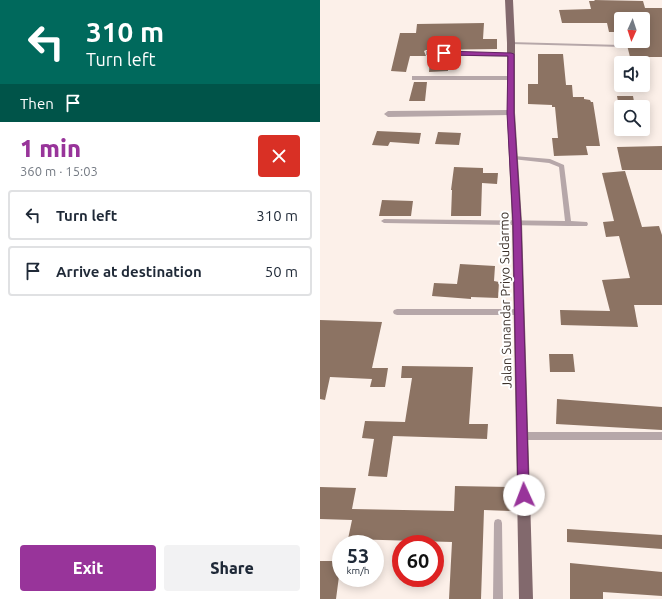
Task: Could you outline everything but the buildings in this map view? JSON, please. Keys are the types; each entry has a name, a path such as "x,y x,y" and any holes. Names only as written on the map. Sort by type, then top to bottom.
{"main road":[{"name":"Jalan Sunandar Priyo Sudarmo","path":"509,0 511,43 511,113 517,223 526,599"}],"street":[{"path":"429,53 511,54"},
{"path":"415,78 511,78"},
{"path":"388,114 511,113"}],"lane":[{"path":"511,43 614,46"},
{"path":"514,158 550,161 562,166 568,224"},
{"path":"384,221 585,224"},
{"path":"397,312 518,312"},
{"path":"522,436 662,436"},
{"path":"498,523 498,599"}],"route":[{"path":"444,53 511,54 511,113 517,223 518,312 524,495"}]}
